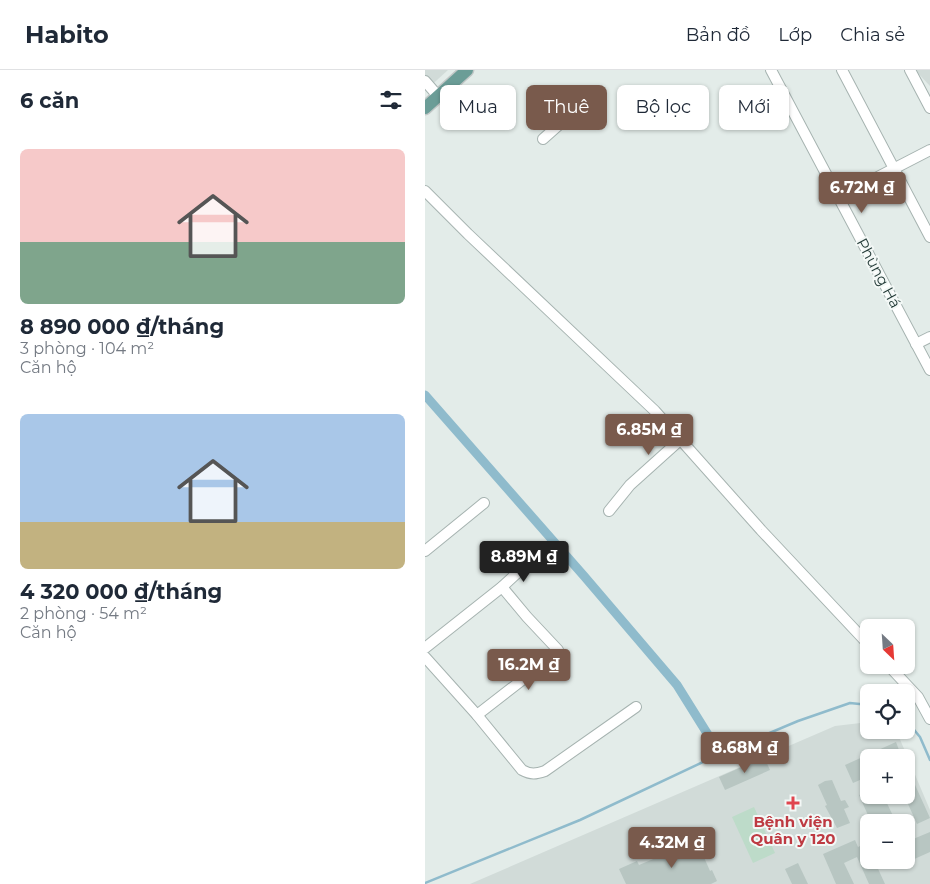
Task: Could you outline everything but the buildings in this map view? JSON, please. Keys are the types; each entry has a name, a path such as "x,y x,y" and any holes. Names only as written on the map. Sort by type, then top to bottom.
{"main road":[{"path":"425,108 467,70"}],"street":[{"name":"Phùng Há","path":"771,70 930,370"},
{"path":"842,70 930,237"},
{"path":"910,70 930,108"},
{"path":"425,81 438,96"},
{"path":"543,139 553,130"},
{"path":"839,196 930,150"},
{"path":"425,191 641,397 677,442 860,635"},
{"path":"916,344 930,337"},
{"path":"643,478 672,453 677,442"},
{"path":"609,511 625,490 677,442"},
{"path":"425,551 484,503"},
{"path":"425,648 502,587 530,561"},
{"path":"477,715 557,653 558,650 502,587"},
{"path":"425,656 522,770 529,774 545,771 636,708"},
{"path":"896,674 918,697 930,719"}],"shaded area":[{"path":"425,70 448,70 425,91"},
{"path":"915,70 930,70 930,86"},
{"name":"Bệnh viện Quân y 120","path":"860,723 860,739 900,739 904,749 860,749 860,804 915,804 915,775 930,810 930,884 470,884 835,726"}],"green space":[{"path":"754,807 775,853 753,863 732,817"}],"waterway":[{"path":"425,395 677,685 720,754"},
{"path":"425,883 580,820 720,754 798,721 850,703 860,704"},
{"path":"915,731 920,737 930,760"}],"place":[{"name":"Bệnh viện Quân y 120","path":"793,803"}]}
